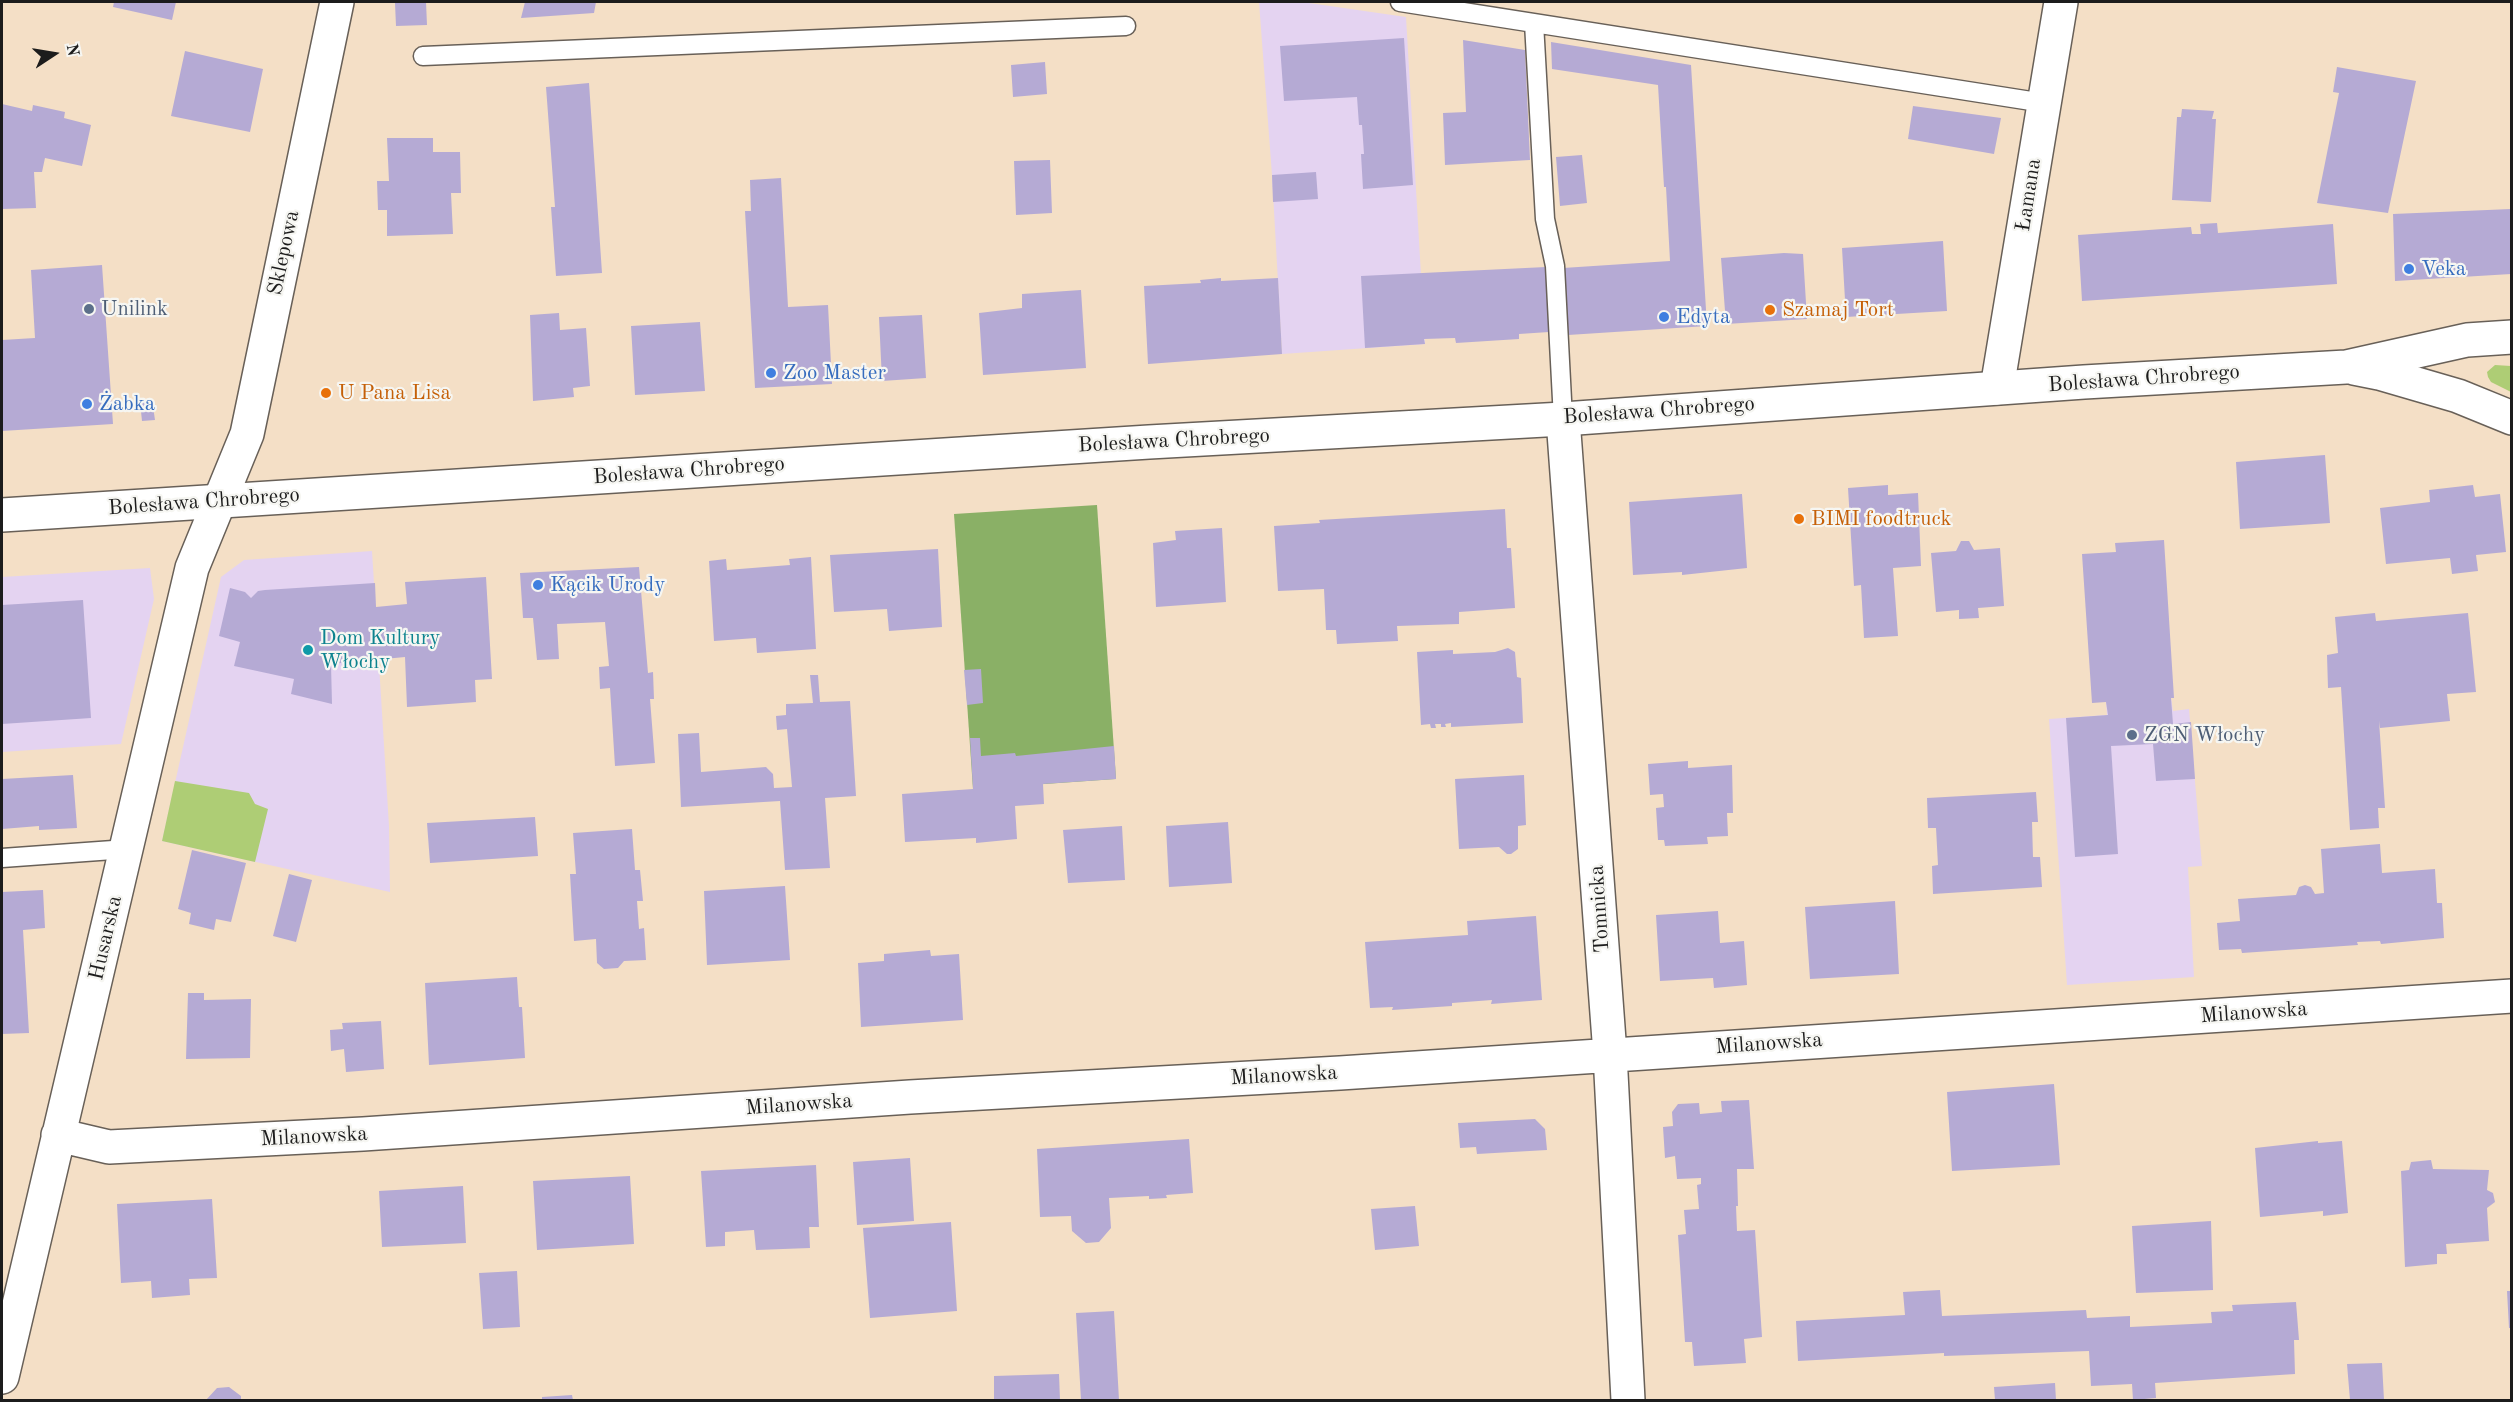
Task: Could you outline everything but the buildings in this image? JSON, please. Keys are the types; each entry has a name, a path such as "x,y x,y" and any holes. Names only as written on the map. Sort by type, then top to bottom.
{"street":[{"name":"Sklepowa","path":"219,501 247,434 337,2"},
{"name":"Łamana","path":"1997,388 2061,2"},
{"name":"Bolesława Chrobrego","path":"2,515 2346,367 2466,340 2511,337"},
{"name":"Bolesława Chrobrego","path":"2346,367 2379,373 2457,396 2511,418"},
{"name":"Tomnicka","path":"1563,418 1610,1054 1628,1401"},
{"name":"Husarska","path":"2,1377 192,568 219,501"},
{"name":"Milanowska","path":"58,1135 109,1147 363,1134 2511,996"}],"lane":[{"path":"1400,2 2044,103"},
{"path":"1534,23 1545,219 1555,266 1563,418"},
{"path":"423,56 1126,26"},
{"path":"2,858 127,849"}],"shaded area":[{"path":"1259,2 1302,2 1406,17 1425,344 1282,354"},
{"path":"372,551 389,826 390,892 162,841 221,577 244,560"},
{"path":"150,568 154,599 121,744 2,752 2,577"},
{"path":"2171,698 2173,711 2189,709 2202,866 2188,867 2194,977 2067,985 2049,719 2107,715 2106,702"}],"green space":[{"path":"2495,365 2511,366 2511,392 2491,382 2488,377 2487,372"},
{"path":"1097,505 1116,779 973,789 954,514"},
{"path":"175,781 249,793 255,804 268,809 255,862 162,841"}],"place":[{"name":"Veka","path":"2409,269"},
{"name":"Unilink","path":"89,309"},
{"name":"Szamaj Tort","path":"1770,310"},
{"name":"Edyta","path":"1664,317"},
{"name":"Zoo Master","path":"771,373"},
{"name":"U Pana Lisa","path":"326,393"},
{"name":"Żabka","path":"87,404"},
{"name":"BIMI foodtruck","path":"1799,519"},
{"name":"Kącik Urody","path":"538,585"},
{"name":"Dom Kultury Włochy","path":"308,650"},
{"name":"ZGN Włochy","path":"2132,735"}]}
